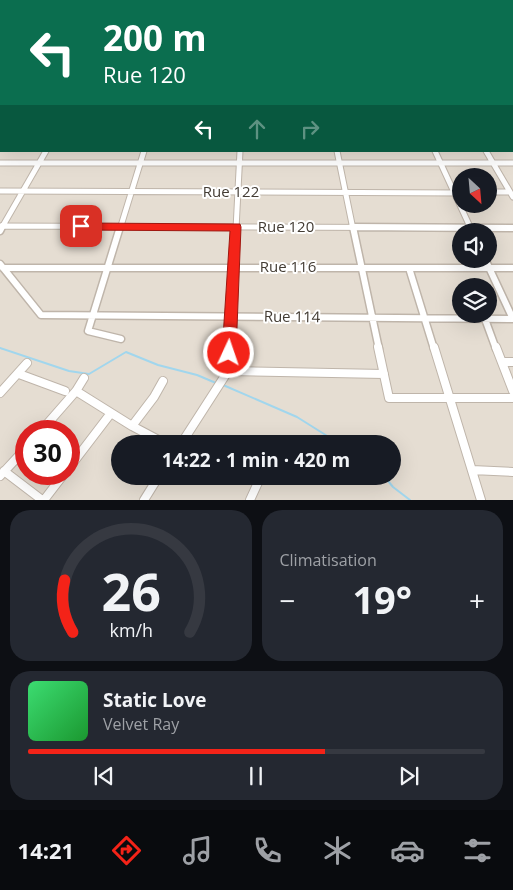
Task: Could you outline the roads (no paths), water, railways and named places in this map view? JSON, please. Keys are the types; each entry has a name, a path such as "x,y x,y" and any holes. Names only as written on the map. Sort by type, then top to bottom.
{"street":[{"path":"1,228 45,152"},
{"path":"121,339 88,330 144,152"},
{"path":"186,435 228,371 240,152"},
{"path":"337,152 389,398 513,398"},
{"path":"435,152 452,189"},
{"path":"487,152 511,195"},
{"path":"0,163 513,163"},
{"name":"Rue 122","path":"0,191 452,193"},
{"path":"498,193 511,195"},
{"name":"Rue 120","path":"1,228 120,226 452,229"},
{"name":"Rue 120","path":"497,228 513,228"},
{"name":"Rue 116","path":"1,266 107,268 452,268"},
{"name":"Rue 114","path":"1,266 41,315 452,318"},
{"path":"409,268 481,500"},
{"path":"489,268 513,319"},
{"name":"Rue 116","path":"497,268 513,268"},
{"name":"Rue 114","path":"497,319 513,319"},
{"path":"487,323 513,391"},
{"path":"502,362 513,362"},
{"path":"0,393 27,363"},
{"path":"228,371 384,374"},
{"path":"19,374 65,391"},
{"path":"51,420 76,391 84,378"},
{"path":"132,426 154,397 163,381"},
{"path":"76,391 149,435"},
{"path":"80,454 111,413"},
{"path":"15,460 2,474 43,500 55,485"},
{"path":"472,470 513,472"},
{"path":"144,500 154,485"},
{"path":"250,500 257,485"}],"waterway":[{"path":"2,349 0,348 69,371 89,374 126,352 158,365 197,375 216,383"},
{"path":"223,385 297,417 326,435"},
{"path":"391,485 410,500"}]}
